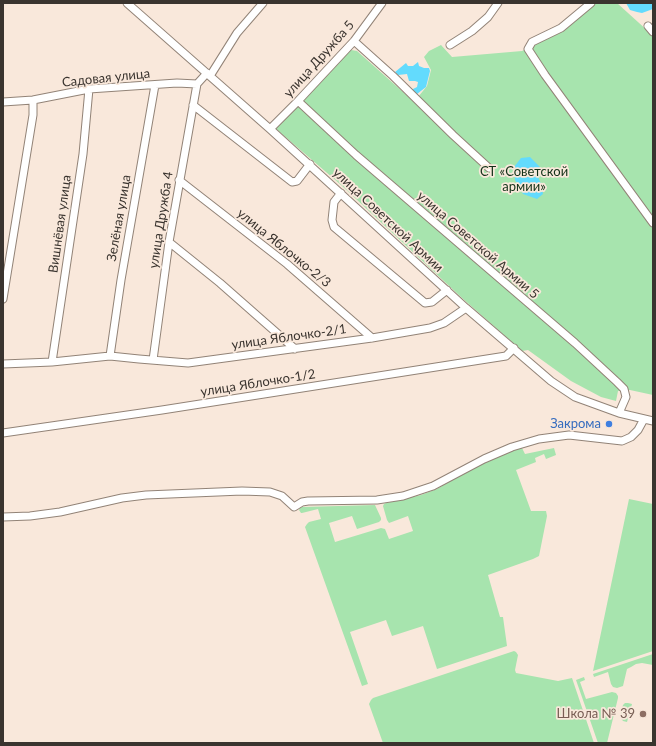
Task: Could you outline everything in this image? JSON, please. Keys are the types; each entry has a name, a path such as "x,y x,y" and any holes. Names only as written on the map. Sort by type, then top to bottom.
{"street":[{"name":"улица Советской Армии","path":"127,3 310,164 466,308 551,381 575,397 619,413 653,421"},
{"path":"134,9 139,3"},
{"path":"197,84 208,74 237,33 263,3"},
{"name":"улица Дружба 5","path":"270,129 354,41 382,3"},
{"path":"450,45 488,17 498,3"},
{"path":"591,3 560,28 532,42 528,49 545,75 653,223"},
{"path":"354,41 393,76 489,168"},
{"name":"Садовая улица","path":"3,102 33,100 89,89 177,83 197,84"},
{"name":"улица Дружба 4","path":"153,360 169,242 197,84"},
{"name":"Зелёная улица","path":"110,356 121,280 154,85"},
{"name":"Вишнёвая улица","path":"52,362 83,154 89,89"},
{"path":"3,299 33,115 33,100"},
{"name":"улица Советской Армии 5","path":"298,101 356,155 565,335 617,382 624,389 626,397 619,413"},
{"path":"193,105 292,182 297,181 310,164"},
{"name":"улица Яблочко-2/3","path":"179,180 287,264 372,338"},
{"path":"341,193 334,202 332,220 334,227 425,303 432,302 447,290"},
{"path":"169,242 220,283 296,348"},
{"name":"улица Яблочко-2/1","path":"3,364 52,362 110,356 138,360 188,363 372,338 430,328 444,323 466,308"},
{"name":"улица Яблочко-1/2","path":"3,433 162,410 506,356 514,348"},
{"path":"3,517 30,516 60,512 122,498 177,493 242,491 270,492 282,496 294,507 302,502 377,500 408,494 433,486 484,459 512,447 539,439 569,435 622,441 630,437 638,430 644,419"}],"green space":[{"name":"СТ «Советской армии»","path":"595,3 617,3 653,37 653,395 630,390 618,391 616,401 601,397 571,381 528,350 522,351 462,298 341,185 275,128 351,50 357,51 412,100 418,97 427,86 431,70 424,57 429,51 441,45 452,57 522,51 561,32 568,24"},
{"path":"522,448 525,454 554,448 556,455 546,459 544,454 535,458 536,462 516,470 531,511 546,511 547,516 539,556 488,575 500,617 503,617 507,646 437,669 423,626 392,636 386,620 350,632 368,684 362,686 305,527 309,522 321,519 318,509 301,513 299,510 300,508 375,505 381,518 379,522 357,529 352,516 329,523 335,542 381,528 385,529 389,539 413,531 408,516 389,523 383,506 384,504 421,495 437,489 471,468 497,456"},
{"path":"629,499 653,504 653,651 593,671"},
{"path":"514,651 518,655 515,670 516,673 558,681 572,678 594,743 383,743 369,704 373,698"},
{"path":"653,654 653,665 642,663 636,664 627,669 623,686 617,688 613,687 608,672 594,677 593,674"},
{"path":"584,677 585,680 580,682 586,699 612,692 616,693 618,696 607,743 598,743 576,680"},
{"path":"625,703 632,704 627,722 623,721 620,717 623,705"}],"water":[{"path":"626,3 653,3 653,9 642,13 637,12 630,10"},
{"path":"418,62 419,66 429,68 430,71 426,87 417,94 413,93 411,90 417,87 418,82 409,81 407,74 398,75 395,72 406,63 408,66 413,66"},
{"path":"530,157 540,167 536,172 543,194 537,199 523,194 515,180 514,167 521,158"}],"place":[{"name":"Закрома","path":"609,424"},
{"name":"Школа № 39","path":"643,714"}]}
